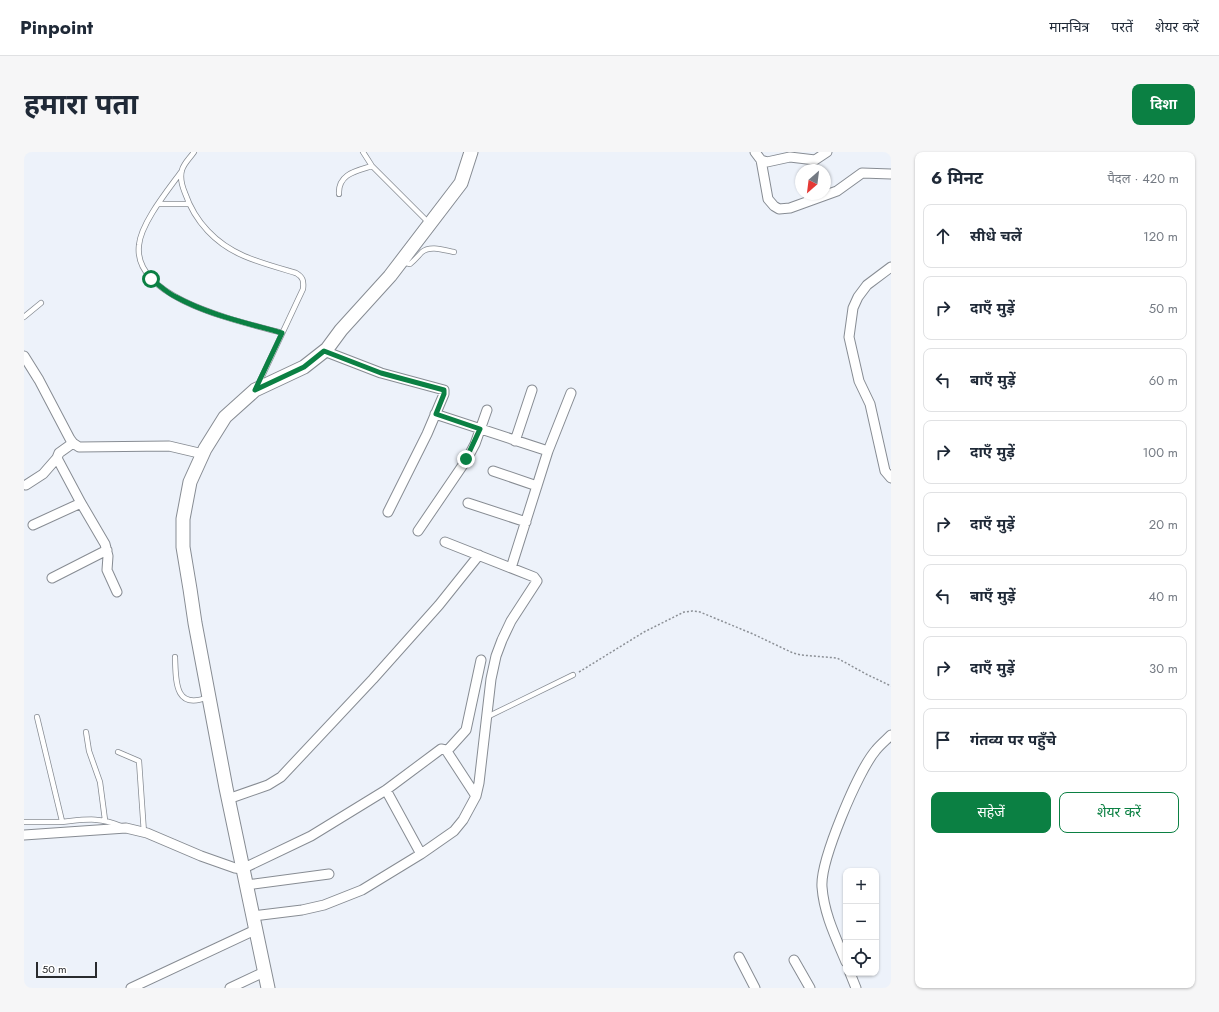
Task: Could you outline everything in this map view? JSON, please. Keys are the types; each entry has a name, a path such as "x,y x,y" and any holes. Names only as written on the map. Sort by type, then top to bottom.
{"street":[{"path":"268,988 228,799 195,623 183,547 183,519 190,482 203,454 225,417 255,390 304,367 324,351 402,262 461,183 471,152"},
{"path":"755,152 762,160 768,199 779,209 790,208 837,191 862,173 891,174"},
{"path":"762,160 769,162 790,157 815,160 827,152"},
{"path":"891,267 867,285 858,297 853,308 849,337 859,381 870,404 886,471 891,478"},
{"path":"324,351 381,373 444,390 444,394 436,414 388,512"},
{"path":"24,356 40,380 70,438 79,447 155,445 169,446 203,454"},
{"path":"515,441 532,390"},
{"path":"511,568 548,451 571,393"},
{"path":"418,531 466,459 487,410"},
{"path":"436,414 548,451"},
{"path":"26,485 43,474 57,458 59,453 74,443"},
{"path":"57,458 105,544 107,550 107,570 117,592"},
{"path":"493,471 537,486"},
{"path":"33,525 81,503"},
{"path":"468,504 526,522"},
{"path":"253,916 302,910 324,905 362,890 421,854 454,831 463,820 476,796 479,783 491,679 496,656 511,621 537,581 534,577 445,542"},
{"path":"52,578 107,550"},
{"path":"228,799 268,785 281,777 373,679 439,605 479,555"},
{"path":"447,751 466,730 481,660"},
{"path":"466,730 484,732"},
{"path":"843,954 826,912 822,886 828,852 862,772 875,750 891,735"},
{"path":"24,835 126,828 144,833 200,856 242,869 311,836 386,790 439,749 444,748 447,751 476,796"},
{"path":"386,790 421,854"},
{"path":"246,885 329,874"},
{"path":"131,988 255,930"},
{"path":"739,956 755,988"},
{"path":"794,960 810,988"},
{"path":"230,988 264,972"},
{"path":"851,976 856,988"}],"lane":[{"path":"194,152 146,226 139,245 139,257 142,268 151,279 175,297 196,307 224,317 282,333"},
{"path":"363,152 372,166 430,224"},
{"path":"339,194 341,182 345,176 351,172 372,166"},
{"path":"182,170 181,178 183,188 189,204 197,218 209,232 224,245 244,256 296,273 302,276 304,282 303,289 255,390"},
{"path":"159,204 189,204"},
{"path":"402,262 410,264 427,248 454,252"},
{"path":"24,317 41,303"},
{"path":"175,657 178,688 184,697 189,701 197,701 209,696"},
{"path":"486,718 574,675"},
{"path":"36,717 62,821"},
{"path":"86,732 91,758 100,782 105,820"},
{"path":"118,752 139,761 144,833"},
{"path":"24,822 84,819 105,820 126,828"}],"path":[{"path":"574,675 644,632 684,612 692,611 700,612 753,634 793,653 837,658 891,686"}],"route":[{"path":"151,279 175,297 196,307 224,317 282,333 255,390 304,367 324,351 341,359 381,373 444,390 445,392 436,414 480,429 466,459"}]}
